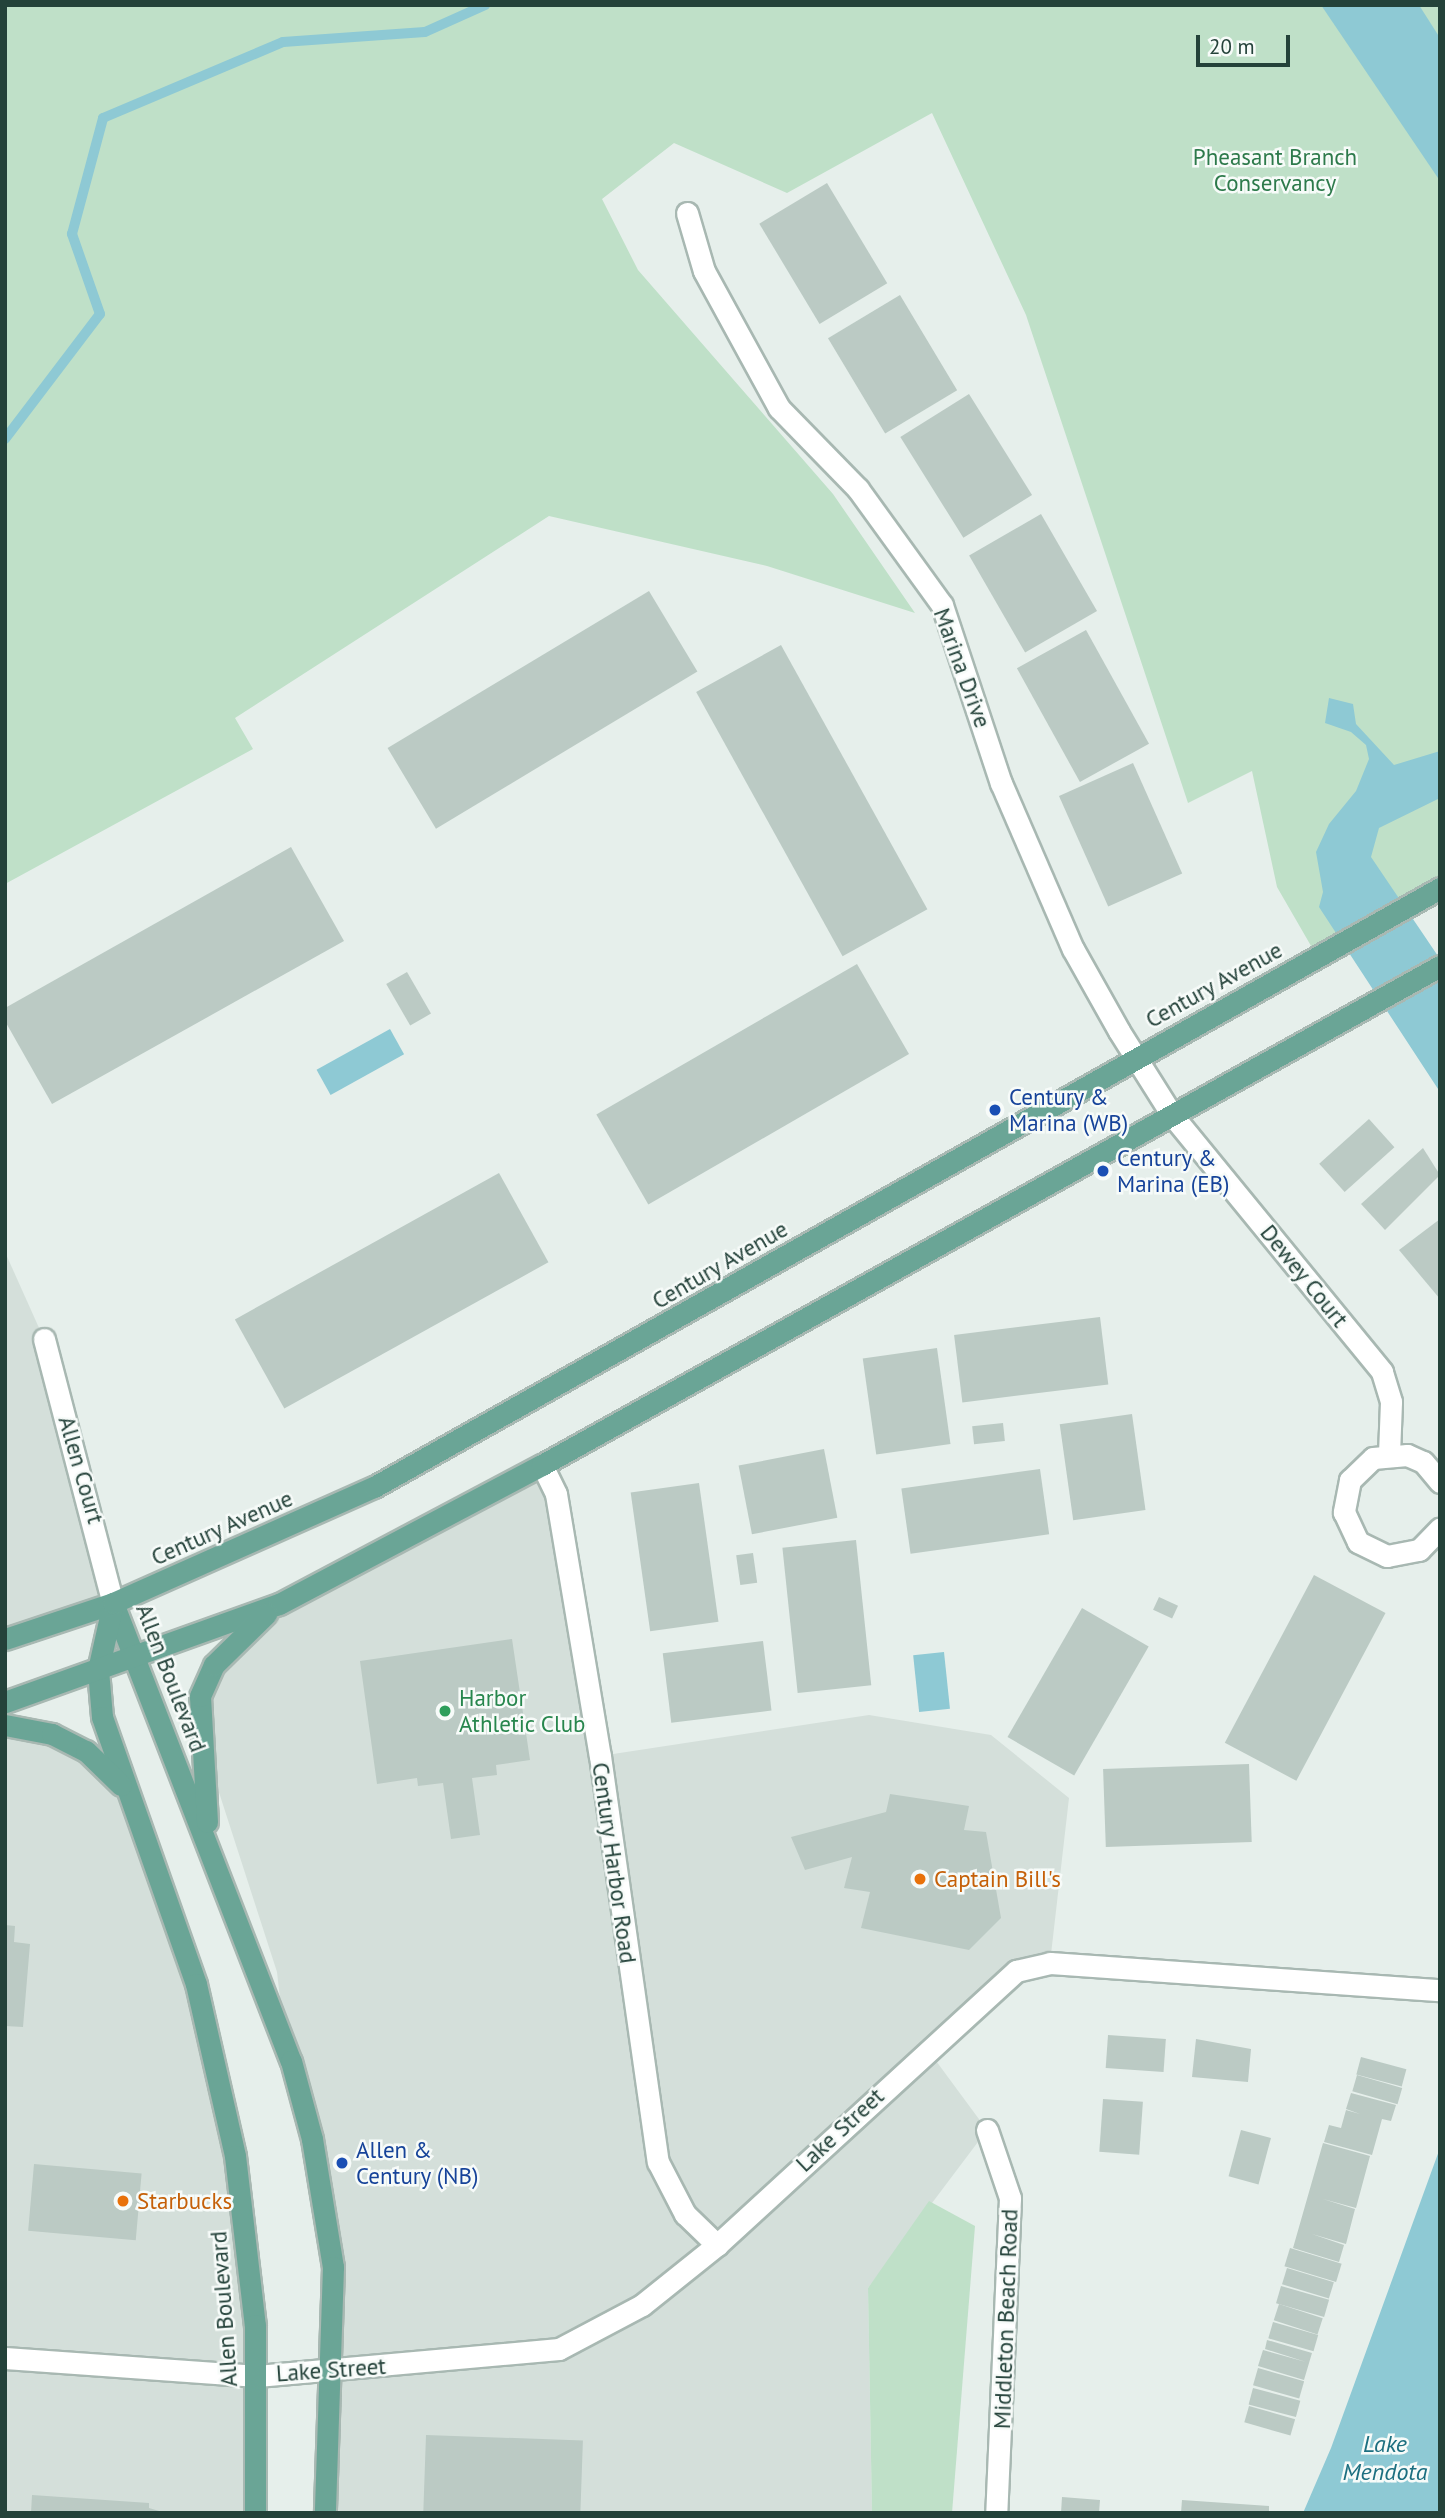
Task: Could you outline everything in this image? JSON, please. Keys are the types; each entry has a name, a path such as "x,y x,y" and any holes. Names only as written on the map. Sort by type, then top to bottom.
{"main road":[{"name":"Century Avenue","path":"5,1639 113,1603 263,1541 386,1481 1438,889"},
{"path":"5,1702 278,1604 542,1465 1440,966"},
{"name":"Allen Boulevard","path":"113,1603 138,1656 291,2061 312,2139 330,2234 333,2370 325,2513"},
{"name":"Allen Boulevard","path":"113,1603 98,1670 102,1717 195,1984 225,2105 250,2268 257,2376 255,2513"},
{"path":"208,1844 200,1696 214,1665 278,1604"},
{"path":"5,1725 52,1734 86,1751 131,1796"}],"street":[{"name":"Marina Drive","path":"687,213 704,271 779,408 858,489 942,605 1007,796 1073,949 1172,1115"},
{"name":"Dewey Court","path":"1172,1115 1382,1372 1391,1402 1389,1454"},
{"name":"Allen Court","path":"44,1339 113,1603"},
{"path":"1440,1482 1423,1462 1389,1454 1367,1463 1350,1480 1344,1496 1349,1528 1358,1542 1387,1556 1419,1550 1440,1528"},
{"name":"Century Harbor Road","path":"542,1465 556,1494 600,1756 658,2162 685,2214 717,2245"},
{"name":"Lake Street","path":"5,2357 257,2376 559,2349 642,2305 717,2245 1016,1971 1049,1963 1440,1990"},
{"name":"Middleton Beach Road","path":"987,2130 1010,2198 996,2513"}],"shaded area":[{"path":"5,1252 44,1339 113,1603 5,1639"},
{"path":"542,1465 600,1756 869,1715 991,1735 1069,1798 1050,1963 1016,1971 928,2050 987,2130 868,2288 872,2513 325,2513 333,2267 285,2043 277,1972 205,1749 214,1665 279,1604"},
{"path":"5,1725 52,1734 131,1796 196,1984 250,2268 255,2513 5,2513"}],"green space":[{"name":"Pheasant Branch Conservancy","path":"5,5 1440,5 1440,888 1318,958 1277,887 1252,771 1188,803 1026,315 932,113 787,193 674,143 602,199 638,270 833,494 915,613 767,566 549,516 235,718 253,749 5,884"},
{"path":"929,2201 975,2226 952,2513 872,2513 868,2288"}],"water":[{"path":"1321,5 1419,5 1440,38 1440,181"},
{"path":"1329,698 1353,704 1356,724 1394,765 1440,751 1440,798 1379,828 1371,857 1440,959 1440,1092 1319,907 1323,892 1316,852 1329,824 1356,791 1369,759 1366,745 1351,732 1325,723"},
{"path":"390,1029 404,1054 331,1095 317,1070"},
{"path":"944,1652 950,1709 919,1712 913,1655"},
{"name":"Lake Mendota","path":"1440,2148 1440,2513 1303,2513 1331,2448"}],"building":[{"path":"827,183 887,283 820,324 759,224"},
{"path":"900,295 957,390 885,433 828,338"},
{"path":"969,394 1032,495 963,538 900,437"},
{"path":"1041,514 1097,611 1025,652 969,556"},
{"path":"649,591 697,672 436,829 388,748"},
{"path":"1086,630 1149,744 1080,782 1017,668"},
{"path":"781,645 927,909 843,956 696,692"},
{"path":"1133,763 1182,874 1108,906 1059,796"},
{"path":"291,847 344,941 52,1104 5,1021 5,1008"},
{"path":"857,964 909,1054 648,1205 596,1114"},
{"path":"407,972 431,1014 410,1026 386,984"},
{"path":"1369,1119 1394,1147 1345,1192 1319,1164"},
{"path":"1423,1148 1440,1175 1385,1230 1361,1204"},
{"path":"499,1173 548,1262 284,1409 235,1319"},
{"path":"1440,1219 1440,1299 1399,1250"},
{"path":"1100,1317 1108,1384 962,1402 954,1335"},
{"path":"937,1348 950,1444 876,1454 863,1358"},
{"path":"1132,1414 1145,1510 1073,1520 1060,1424"},
{"path":"1003,1423 1005,1441 974,1444 972,1426"},
{"path":"824,1449 837,1518 752,1534 739,1466"},
{"path":"1040,1469 1049,1534 911,1554 901,1488"},
{"path":"699,1483 718,1622 650,1631 631,1493"},
{"path":"856,1540 871,1685 798,1693 782,1548"},
{"path":"753,1553 757,1583 740,1585 736,1555"},
{"path":"1314,1575 1386,1613 1296,1781 1225,1743"},
{"path":"1159,1597 1178,1606 1172,1619 1153,1610"},
{"path":"1082,1608 1149,1646 1074,1776 1008,1737"},
{"name":"Harbor Athletic Club","path":"512,1639 530,1760 496,1765 497,1775 472,1778 480,1835 451,1839 443,1783 418,1786 417,1778 377,1784 360,1661"},
{"path":"763,1641 772,1710 671,1723 663,1653"},
{"path":"1249,1764 1252,1842 1106,1847 1103,1769"},
{"name":"Captain Bill's","path":"890,1794 969,1806 964,1830 986,1832 1001,1918 969,1950 861,1928 870,1892 844,1888 852,1857 805,1870 791,1837 886,1812"},
{"path":"5,1925 15,1926 14,1942 30,1944 23,2027 5,2026"},
{"path":"1108,2035 1166,2039 1164,2072 1106,2068"},
{"path":"1196,2039 1251,2049 1248,2082 1192,2077"},
{"path":"1361,2057 1406,2069 1402,2087 1356,2074"},
{"path":"1357,2075 1402,2088 1397,2104 1352,2091"},
{"path":"1351,2093 1396,2105 1391,2121 1382,2119 1372,2155 1324,2142 1329,2125 1341,2128 1346,2110 1360,2114 1346,2109"},
{"path":"1103,2099 1143,2102 1139,2155 1099,2152"},
{"path":"1241,2130 1271,2138 1259,2184 1229,2176"},
{"path":"1323,2143 1370,2156 1356,2208 1323,2199 1355,2209 1346,2244 1312,2234 1344,2245 1339,2262 1293,2248"},
{"path":"34,2164 142,2173 136,2240 28,2231"},
{"path":"1290,2248 1342,2264 1336,2282 1284,2266"},
{"path":"1287,2268 1334,2282 1329,2299 1282,2284"},
{"path":"1281,2286 1329,2300 1324,2317 1276,2303"},
{"path":"1279,2304 1323,2318 1317,2334 1274,2320"},
{"path":"1273,2322 1318,2335 1313,2351 1268,2338"},
{"path":"1267,2340 1312,2353 1304,2380 1258,2366 1263,2350 1306,2362 1265,2349"},
{"path":"1258,2368 1304,2381 1299,2399 1253,2385"},
{"path":"1253,2388 1300,2401 1296,2417 1249,2404"},
{"path":"1249,2406 1295,2419 1290,2436 1244,2422"},
{"path":"426,2435 583,2440 580,2513 423,2513"},
{"path":"32,2495 149,2503 149,2508 166,2513 31,2513"},
{"path":"1062,2497 1100,2500 1099,2513 1061,2513"},
{"path":"1182,2500 1269,2506 1269,2513 1181,2513"}],"waterway":[{"path":"5,439 100,314 72,234 103,118 283,42 425,32 485,5"}],"place":[{"name":"Century & Marina (WB)","path":"995,1110"},
{"name":"Century & Marina (EB)","path":"1103,1171"},
{"name":"Harbor Athletic Club","path":"445,1711"},
{"name":"Captain Bill's","path":"920,1879"},
{"name":"Allen & Century (NB)","path":"342,2163"},
{"name":"Starbucks","path":"123,2201"}]}
